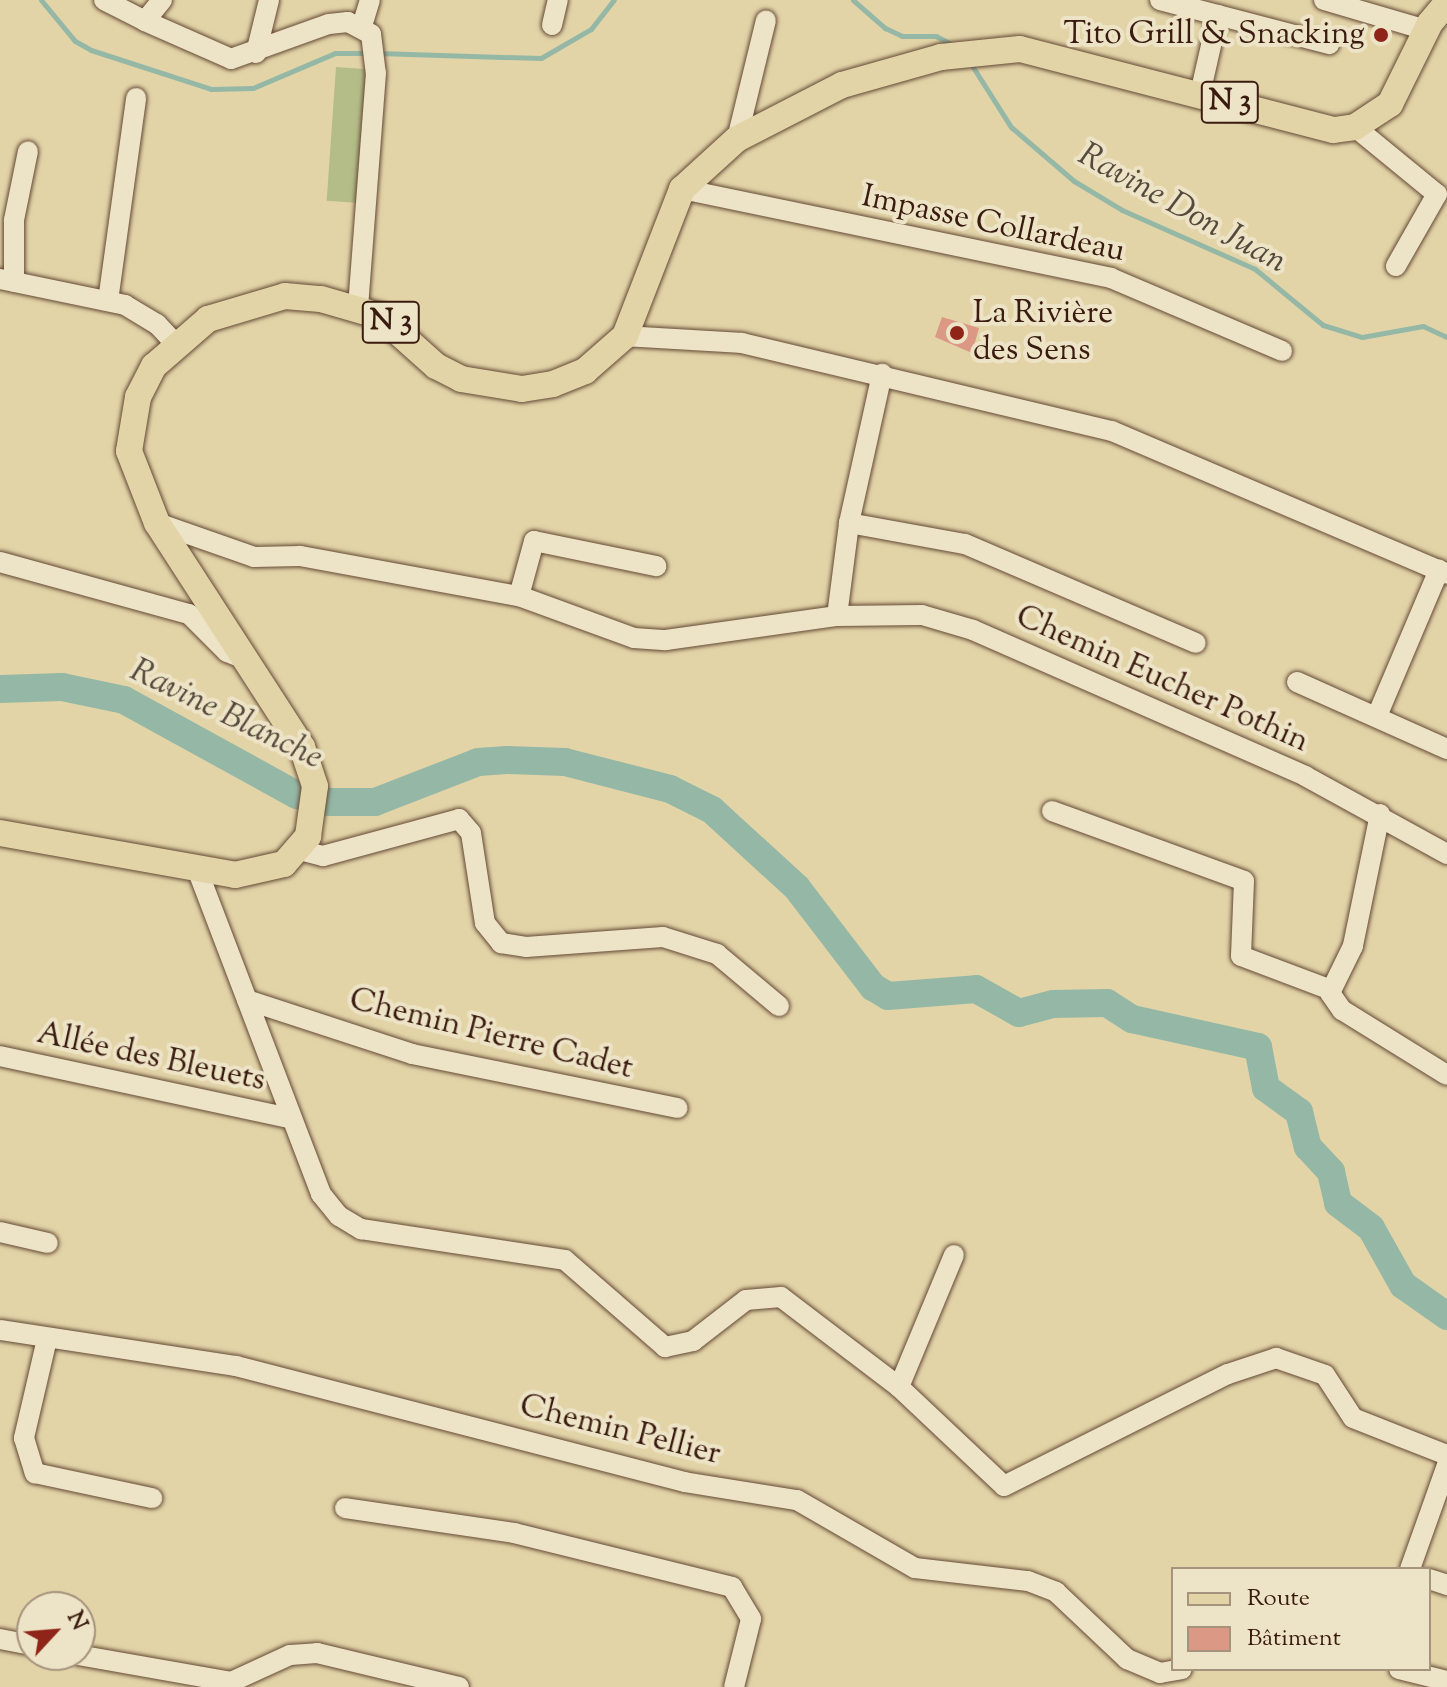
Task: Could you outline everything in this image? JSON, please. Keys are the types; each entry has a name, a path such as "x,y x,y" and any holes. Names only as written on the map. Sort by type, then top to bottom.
{"main road":[{"path":"1355,127 1390,104 1429,18 1447,3"},
{"name":"N 3","path":"304,843 314,774 289,723 157,523 129,451 138,397 175,343 208,319 260,300 285,296 358,308 398,326 436,366 490,387 553,384 585,371 625,336 682,189 737,139 842,85 941,57 977,51 1055,54 1334,130 1355,127"},
{"path":"0,833 197,869 260,874 304,843"}],"street":[{"path":"104,0 213,55 256,53 329,24 362,26"},
{"path":"145,21 162,0"},
{"path":"256,53 269,0"},
{"path":"358,308 376,73 374,47 362,26 370,0"},
{"path":"552,25 558,0"},
{"path":"1160,0 1329,44"},
{"path":"1324,0 1429,18"},
{"path":"1200,94 1218,15"},
{"path":"737,139 766,20"},
{"path":"108,301 136,98"},
{"path":"1355,127 1437,194 1396,266"},
{"path":"28,151 14,220 7,280 108,301 157,324 175,343"},
{"name":"Impasse Collardeau","path":"682,189 1111,278 1282,351"},
{"path":"625,336 706,337 882,374 1112,431 1443,572 1377,716"},
{"path":"837,616 849,523 882,374"},
{"name":"Chemin Eucher Pothin","path":"157,523 254,557 300,556 519,596 644,638 837,616 922,615 973,630 1380,814 1447,854"},
{"path":"849,523 965,544 1196,643"},
{"path":"519,596 534,541 656,566"},
{"path":"0,562 189,614 227,652 245,659"},
{"path":"1297,682 1447,749"},
{"path":"1052,811 1244,881 1241,956 1331,990 1342,1010 1447,1075"},
{"path":"1331,990 1353,946 1380,814"},
{"path":"304,843 323,856 459,819 471,833 485,923 501,943 526,947 663,937 717,954 779,1006"},
{"path":"197,869 290,1118 329,1206 361,1229 565,1260 665,1347 693,1341 746,1300 781,1297 899,1387 1004,1486 1228,1374 1276,1358 1325,1375 1353,1418 1447,1455"},
{"name":"Chemin Pierre Cadet","path":"247,1000 412,1054 678,1108"},
{"name":"Allée des Bleuets","path":"0,1056 290,1118"},
{"path":"0,1232 48,1243"},
{"path":"899,1387 954,1255"},
{"name":"Chemin Pellier","path":"0,1330 236,1366 684,1482 797,1500 915,1568 1028,1581 1056,1592 1127,1659 1160,1673 1171,1671"},
{"path":"47,1339 24,1438 35,1473 152,1498"},
{"path":"1411,1567 1447,1465"},
{"path":"345,1508 514,1533 732,1587 751,1619 734,1687"},
{"path":"96,1658 231,1682 290,1655 317,1653 459,1687"},
{"path":"1407,1671 1447,1681"}],"green space":[{"path":"336,67 368,69 359,203 327,201"}],"building":[{"name":"La Rivière des Sens","path":"942,317 979,328 972,353 935,337"}],"waterway":[{"name":"Ravine Don Juan","path":"41,0 75,41 91,50 211,89 253,88 335,53 368,53"},
{"name":"Ravine Don Juan","path":"378,53 541,58 591,29 614,0"},
{"name":"Ravine Don Juan","path":"853,0 885,28 902,36 936,36 957,47"},
{"name":"Ravine Don Juan","path":"971,64 1011,127 1074,181 1122,210 1255,269 1323,325 1362,337 1423,326 1447,337"},
{"name":"Ravine Blanche","path":"0,689 62,687 124,700 297,795 329,802 375,802 478,762 507,760 565,762 670,789 712,810 797,888 873,987 888,996 976,989 1019,1013 1053,1004 1107,1003 1132,1019 1258,1047 1266,1088 1299,1112 1308,1147 1331,1172 1338,1203 1371,1228 1403,1285 1447,1316"}],"place":[{"name":"Tito Grill & Snacking","path":"1381,35"},
{"name":"La Rivière des Sens","path":"957,333"}]}
